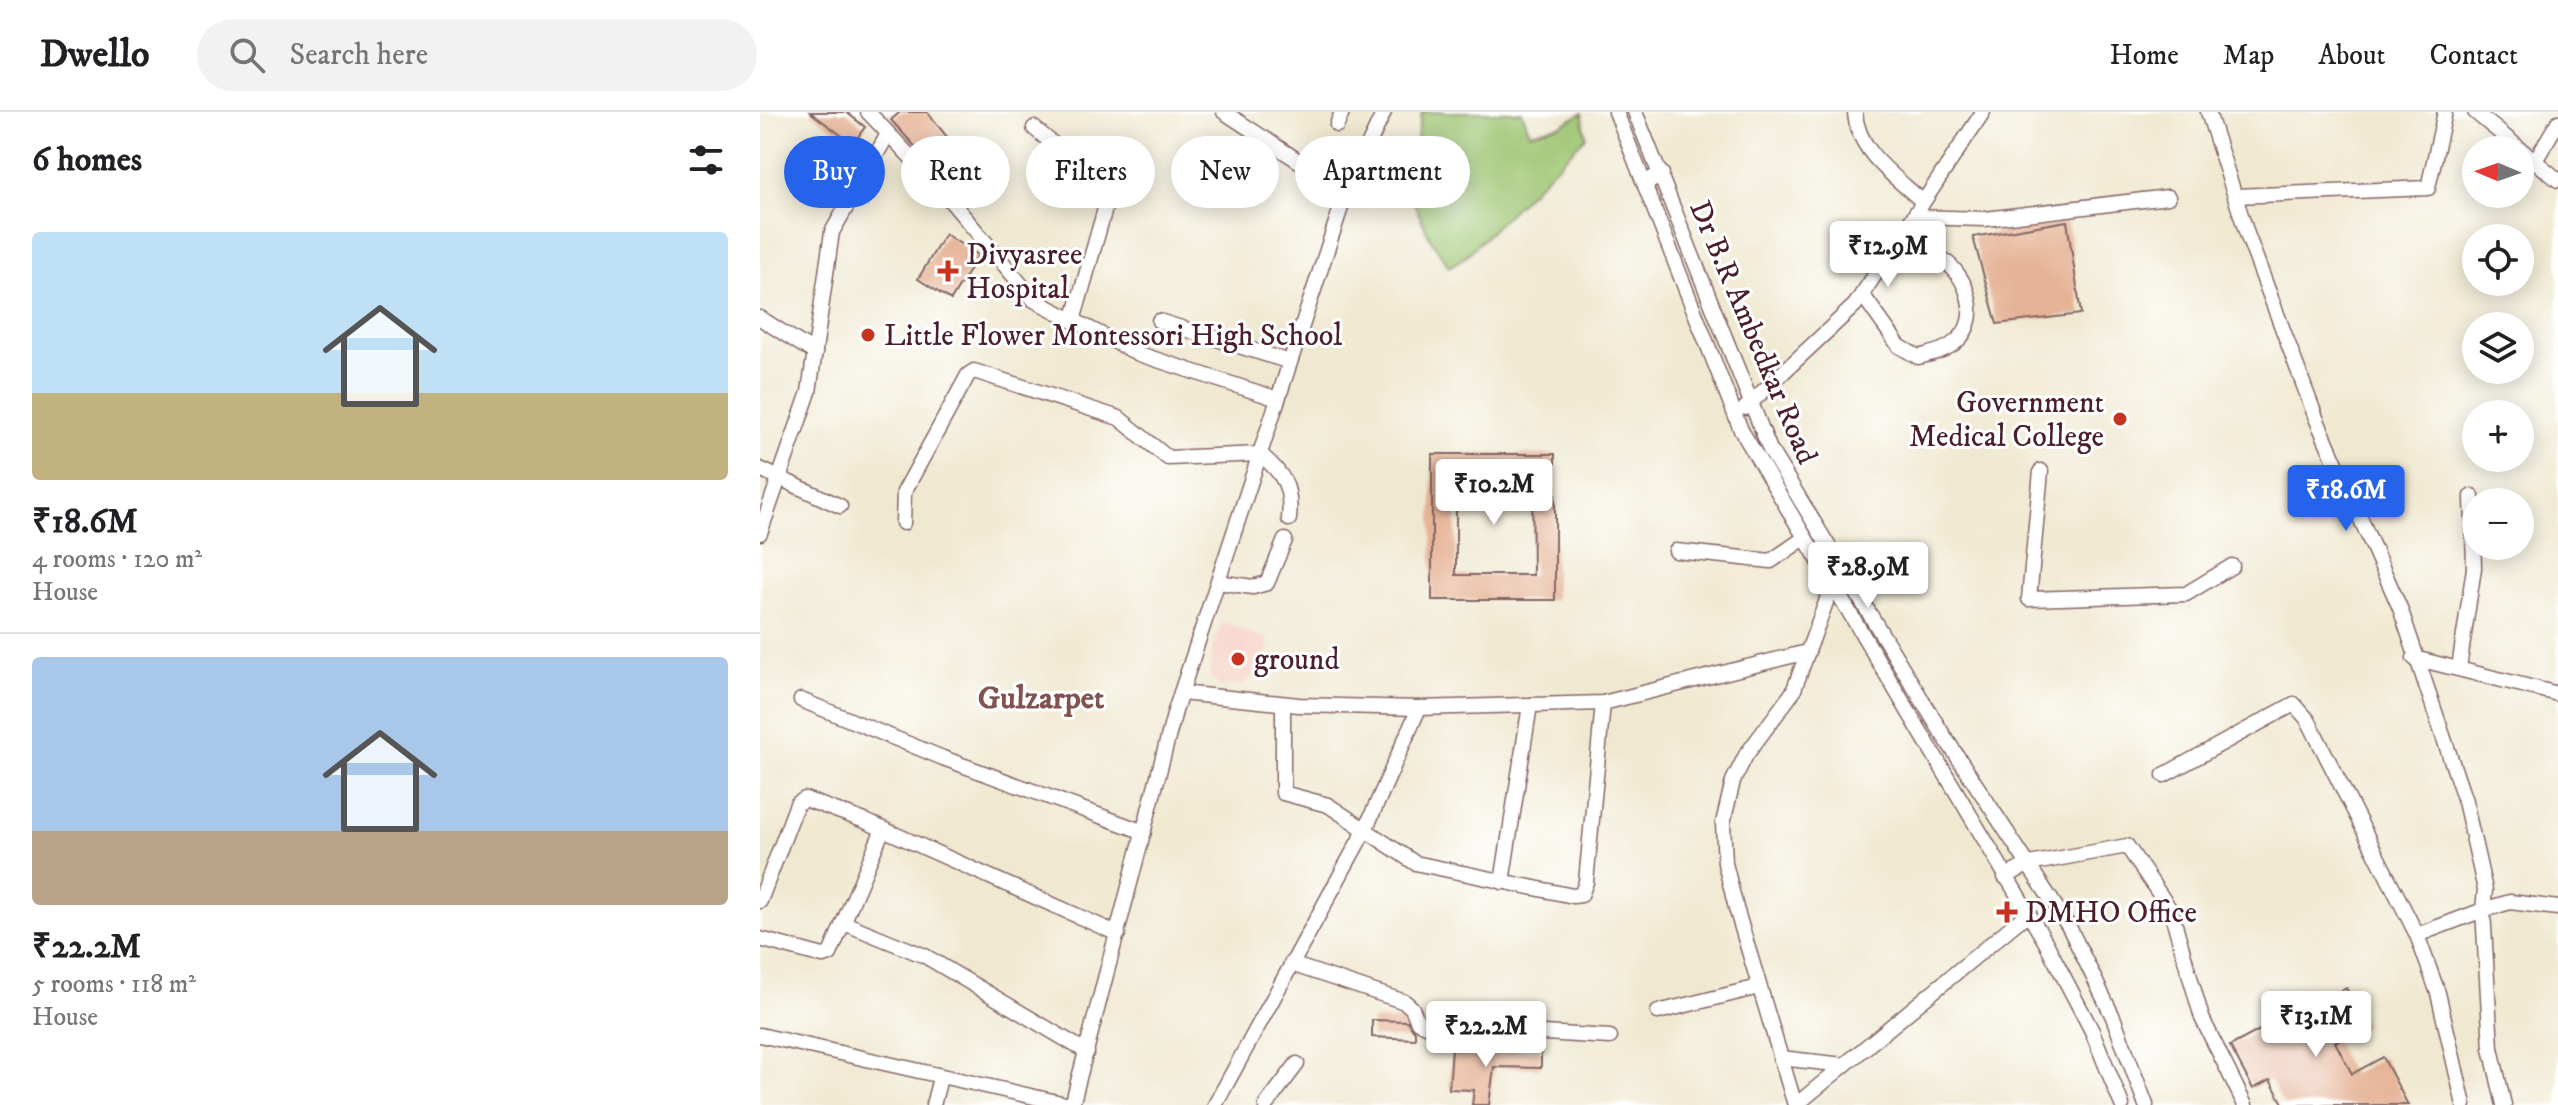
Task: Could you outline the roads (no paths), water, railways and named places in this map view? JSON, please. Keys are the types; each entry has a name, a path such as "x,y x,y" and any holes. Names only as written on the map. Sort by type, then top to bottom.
{"street":[{"path":"1224,112 1295,159"},
{"path":"1373,136 1384,112"},
{"name":"Dr B.R Ambedkar Road","path":"1616,112 1654,179 1782,473 1942,733 2029,864 2084,955 2113,1017 2146,1105"},
{"name":"Dr B.R Ambedkar Road","path":"1635,112 1654,179 1735,416 1803,539 2028,913 2092,1031 2122,1105"},
{"path":"1855,112 1856,126 1866,148 1923,202"},
{"path":"1735,416 1855,305 1983,112"},
{"path":"2208,112 2235,196 2316,418 2400,608 2414,658 2465,801 2485,890 2483,910 2491,1048 2504,1105"},
{"path":"2235,196 2428,188 2445,112"},
{"path":"2479,113 2558,180"},
{"path":"877,115 888,134 939,187 1034,300 1139,354 1278,399"},
{"path":"2535,161 2558,122"},
{"path":"1034,128 1110,191 1073,321"},
{"path":"760,533 804,411 832,232 888,134"},
{"path":"1914,217 1985,219 2168,197"},
{"path":"760,1035 940,1078 1071,1105 1181,693 1341,208"},
{"path":"1862,294 1899,346 1918,357 1942,351 1961,337 1970,312 1968,294 1958,273 1940,257 1894,245"},
{"path":"760,318 815,353"},
{"path":"1159,321 1290,362"},
{"path":"903,523 904,492 968,375 974,371 1119,418 1168,458 1260,454 1278,468 1290,488 1289,519"},
{"path":"760,469 840,506"},
{"path":"2041,471 2029,599 2186,594 2232,566"},
{"path":"1676,551 1771,561 1803,539"},
{"path":"1218,582 1253,587 1267,583 1285,540"},
{"path":"2459,668 2474,560"},
{"path":"1843,573 1831,585 1787,703 1746,755 1733,781 1723,823 1725,863 1795,1105 2028,913"},
{"path":"1181,693 1283,704 1419,708 1603,703 1807,652"},
{"path":"2414,658 2558,694"},
{"path":"801,700 943,758 1144,832"},
{"path":"1283,704 1283,793 1328,805 1366,828 1401,857 1415,863 1573,896 1585,891 1603,703"},
{"path":"2164,775 2294,704 2308,720 2417,935 2438,993 2464,1105"},
{"path":"1502,882 1530,705"},
{"path":"1215,1105 1366,828 1419,708"},
{"path":"760,901 801,800 819,802 883,829 1118,934"},
{"path":"760,939 827,956 883,829"},
{"path":"2005,877 2029,864 2127,846 2171,911 2202,1018 2245,1105"},
{"path":"2417,935 2510,902 2558,908"},
{"path":"844,923 925,956 1087,1052"},
{"path":"1291,964 1405,1002 1412,1008 1418,1022 1428,1026 1610,1037"},
{"path":"1658,1012 1759,987"},
{"path":"1780,1058 1844,1065"},
{"path":"1266,1105 1297,1064"},
{"path":"933,1105 940,1078"}],"place":[{"name":"Divyasree Hospital","path":"948,271"},
{"name":"Little Flower Montessori High School","path":"868,335"},
{"name":"Government Medical College","path":"2120,419"},
{"name":"ground","path":"1238,659"},
{"name":"DMHO Office","path":"2007,912"}],"district":[{"name":"Gulzarpet","path":"1041,697"}]}
